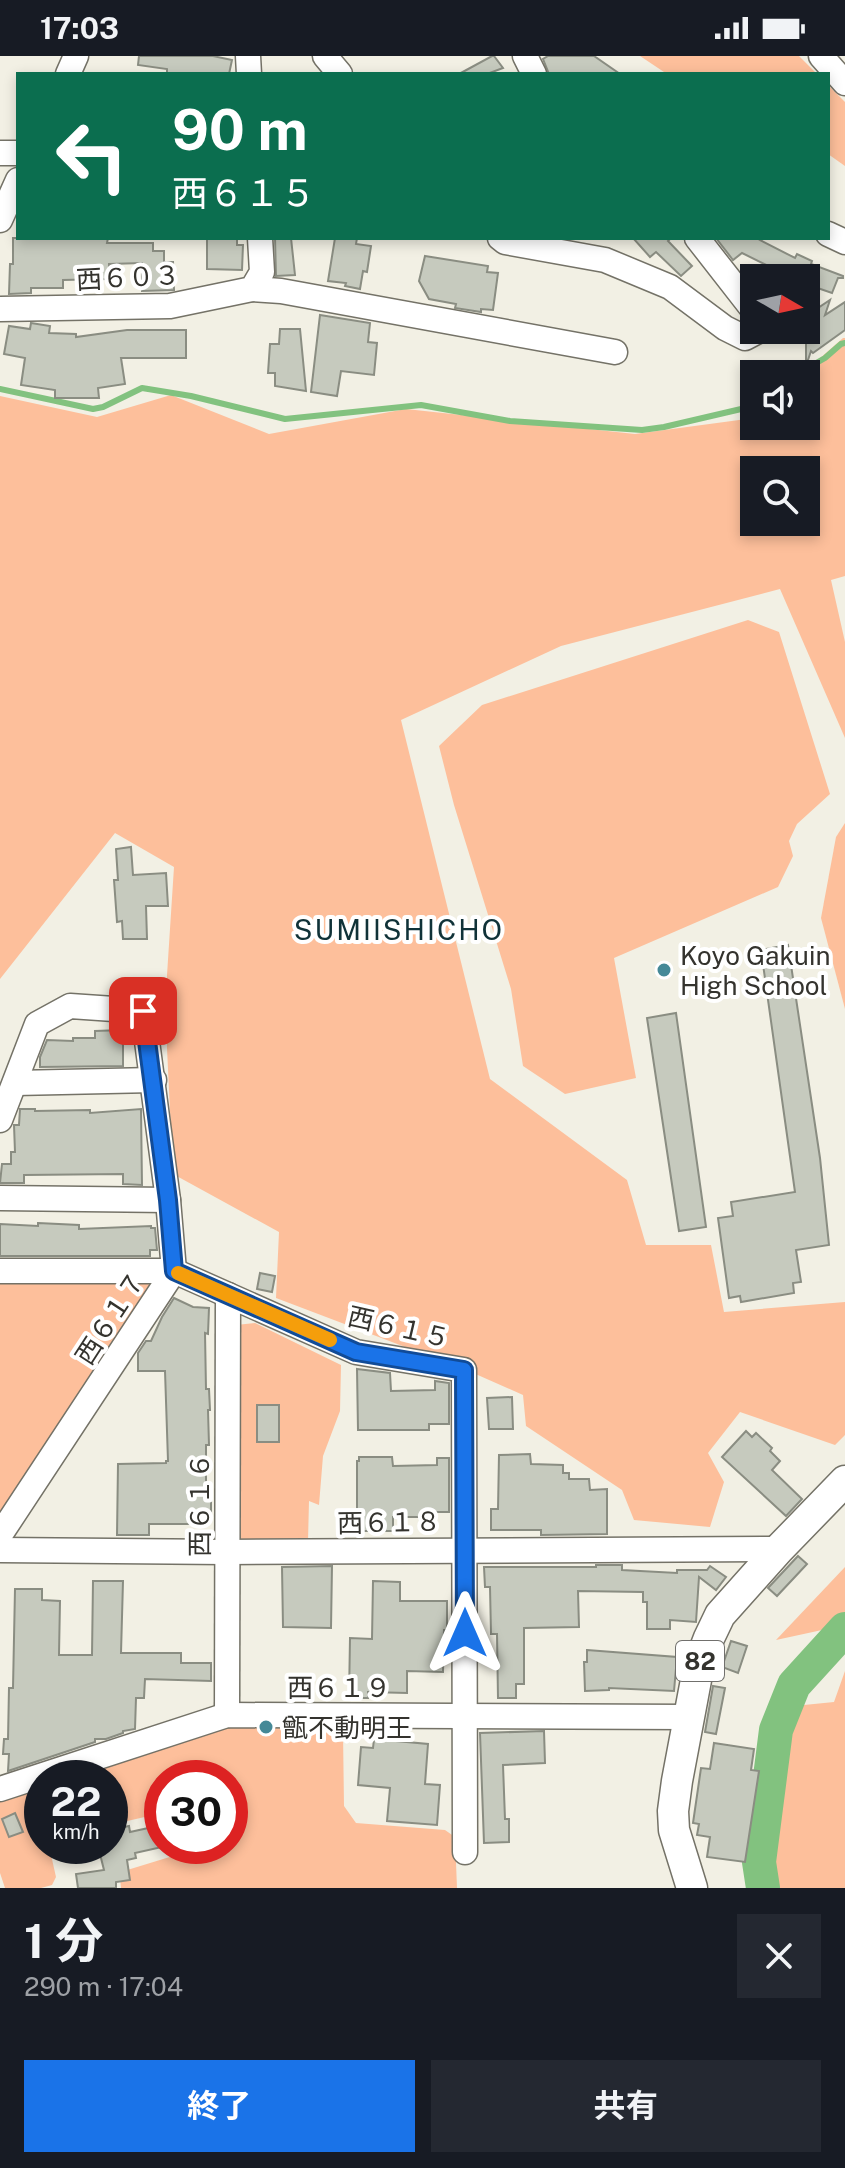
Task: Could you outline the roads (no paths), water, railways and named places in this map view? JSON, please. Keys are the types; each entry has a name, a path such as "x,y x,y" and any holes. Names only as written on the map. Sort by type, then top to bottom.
{"main road":[{"name":"82","path":"692,1888 674,1830 673,1811 699,1664 720,1615 845,1481"}],"street":[{"path":"325,56 338,72"},
{"path":"821,56 845,83"},
{"path":"0,220 16,184"},
{"path":"252,289 262,272 260,240"},
{"path":"502,240 605,260 670,287 740,336"},
{"path":"699,240 740,293"},
{"name":"西６０３","path":"0,309 170,306 252,289 281,291 615,352"},
{"name":"西６１７","path":"0,1535 174,1271 154,1080 143,1011 70,1006 37,1024 15,1083"},
{"path":"0,1120 15,1083 154,1080"},
{"path":"0,1198 168,1200"},
{"name":"西６１５","path":"0,1271 174,1271 356,1352 464,1370 465,1852"},
{"name":"西６１６","path":"227,1715 228,1295"},
{"name":"西６１８","path":"0,1550 779,1549"},
{"name":"西６１９","path":"0,1789 227,1715 689,1717"}],"waterway":[{"path":"820,361 845,343"},
{"path":"0,389 93,409 142,388 191,396 285,419 421,405 510,421 642,430 740,409"},
{"path":"763,1888 759,1862 776,1730 794,1685 845,1629"}],"place":[{"name":"Koyo Gakuin High School","path":"664,970"},
{"name":"甑不動明王","path":"266,1727"}],"district":[{"name":"SUMIISHICHO","path":"399,929"}]}
